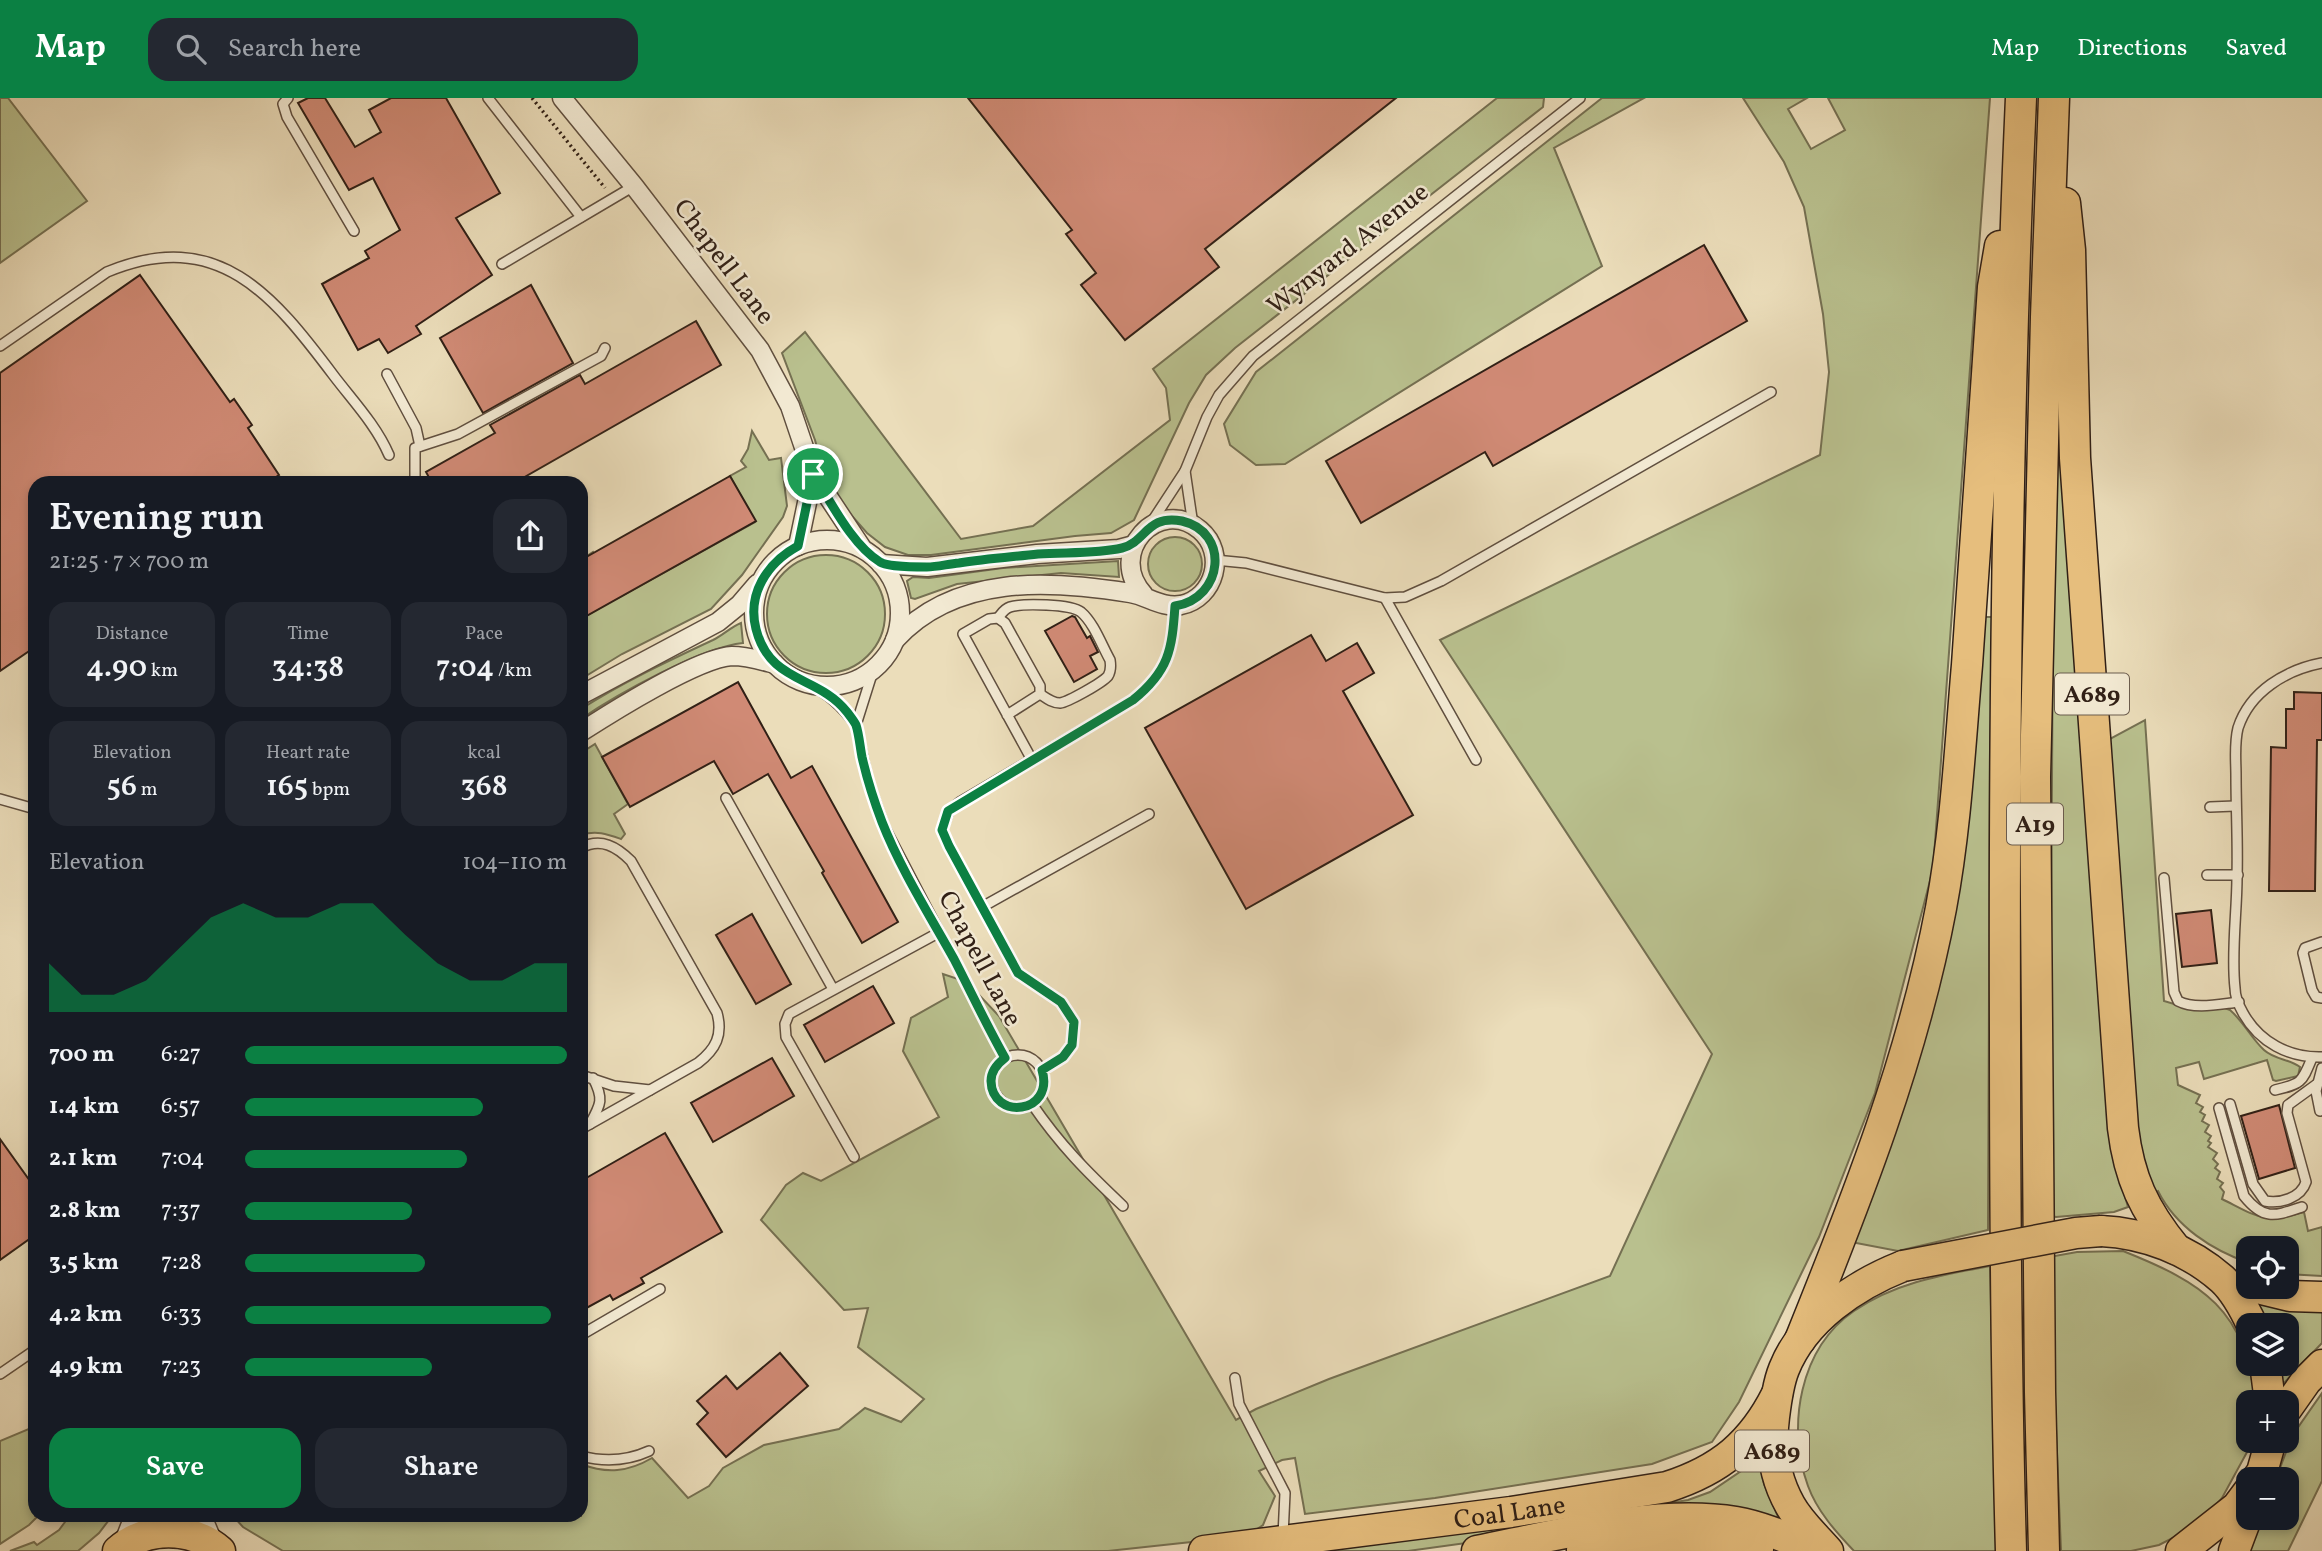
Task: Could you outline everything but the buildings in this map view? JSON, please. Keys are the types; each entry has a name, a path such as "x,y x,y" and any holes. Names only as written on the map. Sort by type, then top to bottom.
{"highway":[{"name":"A689","path":"2054,98 2070,250 2075,458 2126,1152 2140,1196 2160,1230 2176,1249"},
{"name":"A19","path":"2044,1551 2035,777 2054,98"},
{"name":"A19","path":"1800,1340 1859,1192 1902,1067 1926,977 1941,906 1958,776 1993,287 2021,109"},
{"name":"A19","path":"2011,1551 2005,1174 2004,784 2012,342 2021,109"},
{"name":"A689","path":"1828,1551 1802,1524 1789,1504 1774,1464 1772,1448 1777,1394 1784,1369 1800,1340 1855,1289 1903,1266 2076,1233 2101,1231 2146,1238 2176,1249 2236,1282"},
{"name":"A689","path":"2299,1296 2322,1297"},
{"path":"2299,1391 2322,1365"},
{"name":"Coal Lane","path":"1204,1551 1511,1512 1667,1487 1706,1471 1744,1444 1764,1420 1777,1394"},
{"path":"2181,1551 2236,1508"},
{"name":"Coal Lane","path":"1477,1551 1620,1525 1690,1517 1738,1522 1766,1530 1817,1551"},
{"path":"2234,1551 2242,1530"},
{"path":"120,1549 144,1536 168,1532 193,1536 218,1549"},
{"path":"1575,1551 1701,1540 1730,1542 1765,1551"}],"street":[{"name":"Chapell Lane","path":"562,98 742,324 772,369 803,439 813,474 862,548"},
{"name":"Chapell Lane","path":"798,546 813,474"},
{"path":"764,576 756,598 754,621 761,644 775,664 789,675 807,683 833,685 847,683 871,671 912,622 930,610 969,594 1028,584 1067,585 1144,595 1159,603 1175,606 1191,601 1205,591 1213,576 1215,560 1211,544 1194,526 1170,520 1148,528 1133,545 1130,569 1144,595"},
{"path":"588,691 718,622 739,605 778,558 798,546 819,540 841,541 862,548 881,564 889,575 899,600 899,627 895,640"},
{"path":"881,564 927,567 1133,545"},
{"path":"588,728 635,699 711,662 729,656 749,657 775,664"},
{"path":"120,1549 131,1522"},
{"path":"205,1522 218,1549"}],"lane":[{"path":"288,98 283,104 287,117 354,231"},
{"path":"488,98 581,217"},
{"name":"Wynyard Avenue","path":"1148,528 1185,471 1207,417 1219,396 1253,356 1580,98"},
{"path":"502,264 634,186"},
{"path":"0,346 107,272 123,266 168,258 208,262 251,282 275,304 310,344 381,436 389,455"},
{"path":"415,476 415,448 458,434 601,356 605,348"},
{"path":"387,374 416,428 420,446"},
{"path":"1215,560 1246,563 1385,598 1405,597 1441,581 1771,392"},
{"path":"1185,471 1194,526"},
{"path":"1385,598 1476,760"},
{"path":"998,618 1004,610 1013,606 1077,609 1085,615 1110,660 1108,675 1099,683 1062,703 1051,701 1040,694"},
{"path":"1042,1070 1063,1057 1072,1045 1074,1022 1061,1002 1018,973 942,830 948,811 960,802 1133,700 1153,684 1166,663 1174,633 1175,606"},
{"path":"1032,760 962,634 989,619 998,618 1005,623 1040,686 1040,694"},
{"name":"Chapell Lane","path":"881,662 873,671 856,724 868,781 884,826 1005,1058"},
{"path":"2276,1090 2301,1082 2317,1057 2288,1052 2271,1044 2255,1031 2242,1012 2235,989 2238,875 2235,750 2239,727 2252,702 2266,687 2304,667 2322,663"},
{"path":"807,683 834,699 856,724"},
{"path":"1007,715 1040,694"},
{"path":"726,798 833,989"},
{"path":"0,799 28,807"},
{"path":"2210,807 2235,806"},
{"path":"982,907 1149,814"},
{"path":"588,844 618,848 631,861 717,1013 720,1026 718,1041 711,1053 652,1090 588,1124"},
{"path":"2207,875 2238,875"},
{"path":"2164,878 2174,992 2178,1001 2194,1006 2239,1002"},
{"path":"854,1157 786,1037 785,1024 789,1014 938,933"},
{"path":"2322,942 2305,948 2302,953 2312,990 2316,997 2322,998"},
{"path":"1026,1056 1042,1070 1042,1092 1032,1104 1010,1107 993,1092 992,1077 999,1063 1005,1058 1026,1056"},
{"path":"2320,1111 2317,1084 2322,1068"},
{"path":"588,1077 614,1086 652,1090"},
{"path":"588,1121 600,1102 601,1092 593,1078"},
{"path":"2230,1104 2253,1184 2265,1201 2273,1203 2298,1195 2304,1188 2306,1182 2287,1113 2288,1105 2317,1084"},
{"path":"1032,1104 1055,1138 1079,1165 1123,1206"},
{"path":"2219,1108 2244,1196 2252,1206 2258,1212 2269,1215 2302,1207"},
{"path":"588,1331 660,1289"},
{"path":"0,1374 28,1355"},
{"path":"1235,1378 1239,1404 1285,1493 1283,1541"},
{"path":"588,1458 622,1459 649,1451"}],"path":[{"path":"532,98 614,198"}],"green space":[{"path":"0,98 8,98 87,201 0,263"},
{"path":"1497,98 1544,98 1543,107 1235,348 1206,375 1189,403 1134,520 1111,533 931,555 908,555 885,547 867,533 838,500 825,477 815,440 782,353 805,332 961,539 1033,526 1170,420 1166,388 1153,369"},
{"path":"1602,98 1644,98 1554,148 1602,266 1285,464 1256,465 1230,445 1224,424 1256,372"},
{"path":"1743,98 1807,98 1788,109 1811,149 1845,130 1828,98 1990,98 1933,869 1875,1093 1819,1237 1739,1402 1712,1442 1652,1464 1435,1498 1305,1514 1295,1458 1282,1460 1259,1471 1275,1496 1263,1525 1247,1536 1108,1551 283,1551 238,1522 588,1522 588,1466 609,1470 626,1469 652,1458 688,1498 709,1486 723,1468 764,1445 839,1429 865,1408 901,1422 924,1399 858,1347 868,1308 844,1310 761,1220 786,1185 803,1173 821,1181 939,1117 903,1051 911,1018 948,997 943,974 967,982 999,1016 1236,1420 1329,1379 1610,1276 1712,1054 1440,640 1820,455 1829,372 1823,314 1804,207 1784,162"},
{"path":"752,431 769,460 781,458 787,506 783,517 742,575 711,609 622,654 588,675 588,615 610,602 588,565 588,555 593,552 618,598 755,522 730,476 746,467 741,461 748,449"},
{"path":"2054,457 2062,457 2114,1158 2128,1207 2114,1212 2056,1217 2052,1216 2050,1096"},
{"path":"1175,537 1194,545 1202,564 1194,583 1175,591 1156,583 1148,564 1156,545"},
{"path":"826,555 837,556 859,565 875,581 884,603 884,625 875,647 859,663 837,672 826,673 815,672 793,663 777,647 768,625 767,614 768,603 777,581 793,565 815,556"},
{"path":"1118,561 1119,577 1061,573 957,584 915,599 911,598 907,581 913,577 929,578 1003,568"},
{"path":"1979,617 1994,617 1990,753 1988,1230 1898,1251 1851,1242 1876,1184"},
{"path":"741,623 743,643 726,646 683,662 637,685 588,715 588,705 597,699"},
{"path":"2145,720 2164,1001 2194,1010 2222,1007 2230,1010 2264,1050 2300,1067 2298,1076 2276,1081 2273,1080 2267,1060 2204,1079 2199,1062 2176,1068 2178,1085 2200,1095 2196,1103 2203,1107 2200,1112 2205,1115 2202,1121 2209,1125 2205,1132 2211,1136 2208,1147 2217,1153 2213,1159 2218,1164 2215,1168 2220,1172 2217,1179 2223,1183 2220,1187 2224,1192 2222,1199 2261,1217 2279,1218 2304,1212 2308,1231 2322,1227 2322,1276 2299,1275 2299,1236 2236,1236 2236,1257 2196,1236 2175,1216 2158,1191 2150,1195 2137,1161 2106,741"},
{"path":"595,744 628,804 614,814 625,834 621,839 606,834 588,834 588,748"},
{"path":"2123,1251 2198,1288 2216,1304 2236,1333 2236,1376 2251,1376 2253,1390 2236,1390 2236,1453 2247,1453 2239,1467 2236,1467 2236,1472 2222,1498 2200,1524 2159,1545 2131,1551 2061,1551 2049,1257 2077,1252"},
{"path":"1990,1266 1997,1551 1854,1551 1816,1504 1801,1463 1799,1414 1802,1390 1810,1367 1821,1346 1836,1327 1869,1301 1919,1281"},
{"path":"2251,1301 2322,1307 2322,1343 2299,1367 2299,1313 2260,1313"},
{"path":"2281,1376 2291,1376 2282,1385"},
{"path":"2322,1393 2322,1481 2299,1528 2299,1467 2280,1467 2286,1453 2299,1453 2299,1426"},
{"path":"28,1429 28,1522 32,1522 0,1544 0,1441"},
{"path":"1759,1459 1764,1484 1779,1519 1727,1507 1408,1551 1305,1551 1590,1516 1688,1500 1710,1492"},
{"path":"65,1522 107,1522 78,1551 10,1551 34,1542 37,1545 59,1530"},
{"path":"2257,1530 2298,1530 2288,1551 2249,1551"}],"route":[{"path":"813,474 862,548 881,564 927,567 1037,554 1119,548 1133,545 1148,528 1170,520 1186,523 1200,530 1214,552 1215,568 1205,591 1191,601 1175,606 1174,633 1166,663 1153,684 1133,700 948,811 942,830 1018,973 1061,1002 1074,1022 1072,1045 1063,1057 1042,1070 1042,1092 1038,1099 1025,1107 1010,1107 993,1092 991,1084 994,1069 1005,1058 884,826 868,781 856,724 827,693 789,675 775,664 757,633 754,610 759,587 778,558 798,546 813,474"}]}
